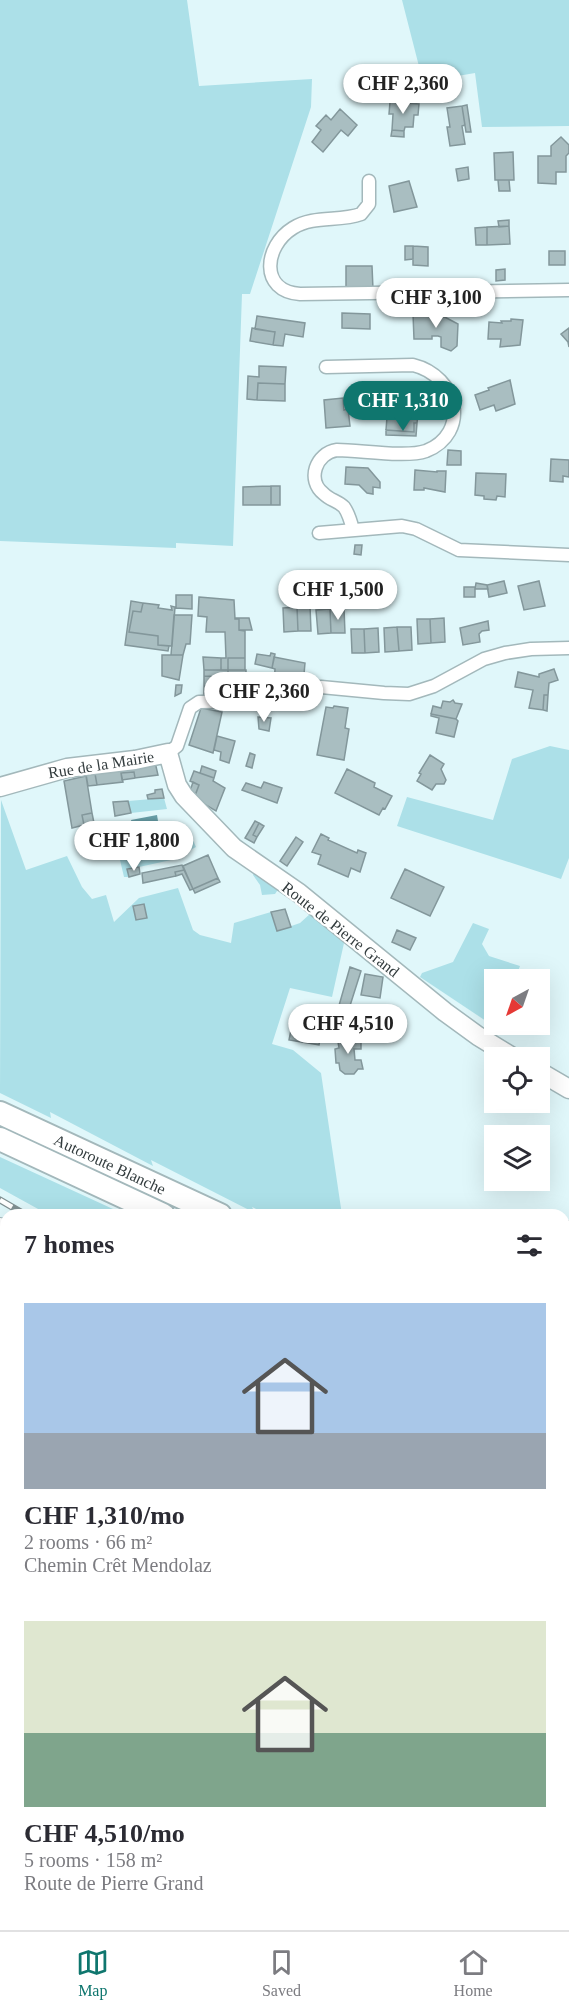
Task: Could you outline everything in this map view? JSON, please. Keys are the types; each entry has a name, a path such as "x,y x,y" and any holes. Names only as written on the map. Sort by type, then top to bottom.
{"highway":[{"name":"Autoroute Blanche","path":"0,1113 207,1209"},
{"name":"Autoroute Blanche","path":"0,1139 151,1209"}],"street":[{"path":"369,181 369,204 361,214 306,222 293,227 280,239 272,254 270,266 272,277 282,289 300,294 569,290"},
{"path":"326,367 413,365 420,367 433,372 443,382 451,394 453,405 453,417 449,430 428,450 405,453 337,450 328,452 320,459 315,468 316,483 324,494 342,505 350,518 353,530"},
{"path":"319,533 408,527 459,550 569,555"},
{"path":"168,753 177,746 190,708 196,703 252,701 321,687 409,694 434,686 484,659 505,652 569,648"},
{"name":"Rue de la Mairie","path":"0,787 67,768 135,760 168,753"},
{"name":"Route de Pierre Grand","path":"168,753 177,785 184,796 234,848 299,892 445,1012 497,1047"},
{"path":"550,1078 569,1089"}],"shaded area":[{"path":"0,0 187,0 199,86 312,79 311,107 250,294 242,294 233,546 176,543 176,548 0,541"},
{"path":"402,0 569,0 569,126 482,127 475,73 423,82"},
{"path":"550,746 569,750 569,858 561,879 397,826 407,797 493,820 512,759"},
{"path":"164,798 167,809 131,813 128,801"},
{"path":"1,800 26,870 67,856 82,887 92,899 106,895 114,922 139,898 178,888 193,930 200,935 231,943 234,923 271,912 277,931 300,923 310,914 344,943 332,997 290,988 272,1044 293,1050 321,1073 341,1209 256,1209 252,1207 253,1209 247,1209 151,1160 153,1166 50,1112 51,1118 0,1093"},
{"path":"157,815 159,827 134,833 131,820"},
{"path":"117,825 120,838 187,827 196,847 171,860 139,867 129,877 124,877 112,826"},
{"path":"254,872 279,888 275,894 262,895 260,885 253,875"},
{"path":"473,923 489,929 482,944 489,956 520,966 519,969 484,969 484,1020 420,977 422,973 453,962"},
{"path":"0,1157 113,1209 38,1209 0,1188"}],"building":[{"path":"390,102 419,104 418,115 414,115 413,127 405,127 404,131 392,130 393,114 389,114"},
{"path":"467,105 471,132 466,132 462,106"},
{"path":"462,106 465,144 450,146 447,108"},
{"path":"340,109 357,125 348,136 341,130 323,152 312,142 321,130 316,126 326,115 331,120"},
{"path":"392,130 404,131 404,137 391,136"},
{"path":"561,137 569,145 566,172 556,172 556,184 538,183 538,156 551,156 551,146"},
{"path":"513,152 514,180 495,180 494,153"},
{"path":"468,167 469,179 458,181 456,169"},
{"path":"498,180 509,180 510,191 499,191"},
{"path":"409,181 417,207 394,212 389,186"},
{"path":"509,220 509,226 499,227 498,221"},
{"path":"509,226 510,244 487,245 487,227"},
{"path":"487,227 487,245 476,245 475,228"},
{"path":"405,246 413,246 413,259 405,260"},
{"path":"413,246 428,247 428,266 413,265"},
{"path":"549,251 565,251 565,265 549,265"},
{"path":"346,266 372,266 373,289 346,289"},
{"path":"505,269 505,280 496,281 496,270"},
{"path":"342,313 370,314 370,329 342,328"},
{"path":"437,313 458,324 457,346 451,351 441,347 441,337 438,336 432,336 432,339 414,339 413,314"},
{"path":"257,316 305,323 303,337 285,334 283,346 273,345 275,332 255,329"},
{"path":"511,319 523,320 520,345 500,347 501,339 488,339 489,322 502,323 501,321 511,321"},
{"path":"252,328 275,332 273,345 250,341"},
{"path":"569,328 569,347 561,334"},
{"path":"259,366 286,367 285,384 258,383 257,400 247,399 248,376 259,377"},
{"path":"510,380 515,404 496,411 494,405 480,410 475,395"},
{"path":"258,383 285,384 285,401 257,400"},
{"path":"388,390 416,391 415,406 409,406 408,414 418,414 417,423 414,423 414,432 386,430 387,417 389,417"},
{"path":"343,398 344,410 348,409 350,426 326,428 324,400"},
{"path":"414,423 417,423 416,436 386,435 386,430 414,432"},
{"path":"448,450 461,451 461,465 447,465"},
{"path":"551,459 569,460 569,477 563,476 563,482 550,481"},
{"path":"346,467 368,468 380,482 380,488 373,487 373,494 367,493 359,485 345,484"},
{"path":"415,470 446,471 445,492 424,488 424,490 414,490"},
{"path":"476,473 506,474 505,497 497,496 496,500 484,499 484,496 475,495"},
{"path":"271,486 280,486 280,505 271,505"},
{"path":"271,486 271,505 243,505 243,487"},
{"path":"355,545 362,545 361,555 354,554"},
{"path":"504,581 507,593 489,597 487,585"},
{"path":"539,581 545,606 524,610 518,586"},
{"path":"476,583 487,585 488,589 475,589"},
{"path":"464,587 475,587 475,597 464,597"},
{"path":"176,595 192,595 192,609 176,608"},
{"path":"199,597 234,600 235,619 239,619 239,630 245,631 245,658 228,658 228,670 221,670 221,658 226,658 225,632 206,632 207,617 198,616"},
{"path":"131,601 143,603 141,612 133,611 129,632 158,636 158,645 169,646 168,651 125,645"},
{"path":"143,603 159,605 158,608 172,610 171,606 175,607 172,646 158,645 158,636 129,632 133,611 141,612"},
{"path":"310,606 311,631 298,631 297,607"},
{"path":"297,607 298,631 284,632 283,608"},
{"path":"330,609 331,633 318,634 316,610"},
{"path":"330,609 344,609 345,633 331,633"},
{"path":"174,615 192,615 190,644 186,644 183,655 171,655"},
{"path":"235,618 249,618 252,630 239,630 239,619"},
{"path":"444,618 445,642 431,643 430,619"},
{"path":"417,619 430,619 431,643 418,644"},
{"path":"488,621 489,630 479,634 480,642 463,645 460,628"},
{"path":"397,627 411,627 412,650 399,651"},
{"path":"397,627 399,651 385,652 384,628"},
{"path":"378,628 379,652 365,653 364,629"},
{"path":"351,629 364,629 365,653 352,653"},
{"path":"271,653 275,654 272,668 255,664 257,654 270,656"},
{"path":"162,655 183,655 179,680 162,676"},
{"path":"203,657 221,658 221,670 204,670"},
{"path":"274,657 305,663 304,674 299,673 297,688 274,685 275,669 272,668"},
{"path":"228,658 245,658 245,670 228,670"},
{"path":"554,669 558,680 549,683 548,695 544,695 543,710 529,708 533,690 515,687 518,672 539,677 539,674"},
{"path":"204,670 228,670 228,677 204,676"},
{"path":"228,670 246,670 246,678 228,677"},
{"path":"204,676 228,677 228,686 204,686"},
{"path":"228,677 246,678 246,686 228,686"},
{"path":"176,685 182,685 181,693 175,696"},
{"path":"204,686 221,686 221,695 204,695"},
{"path":"221,686 239,686 239,695 221,695"},
{"path":"544,695 548,695 547,711 543,710"},
{"path":"453,700 455,703 462,704 456,719 431,714 433,706 441,708 443,701"},
{"path":"334,706 348,708 345,728 349,729 344,760 317,755 326,707 333,708"},
{"path":"201,708 222,712 213,753 189,745"},
{"path":"431,714 458,721 454,737 436,733 439,718"},
{"path":"258,717 271,718 269,731 259,729"},
{"path":"217,736 235,741 229,763 220,760 221,752 214,750"},
{"path":"250,753 255,755 252,768 246,766"},
{"path":"430,755 444,764 441,769 446,780 444,784 436,784 432,790 417,781"},
{"path":"155,762 158,775 135,778 134,772 121,773 123,782 97,785 94,768"},
{"path":"202,766 216,771 214,778 200,773"},
{"path":"94,768 97,785 88,786 85,769"},
{"path":"347,769 375,783 374,787 392,796 379,815 335,793"},
{"path":"194,771 214,778 213,781 225,788 216,811 194,798 199,785 190,781"},
{"path":"134,772 135,778 122,780 121,773"},
{"path":"86,776 92,813 82,815 84,825 72,828 64,781"},
{"path":"193,782 199,785 195,796 190,791"},
{"path":"264,782 282,788 277,803 242,790 246,783 261,788"},
{"path":"162,789 164,798 148,799 147,795"},
{"path":"128,801 131,813 115,816 113,802"},
{"path":"92,813 94,823 84,825 82,815"},
{"path":"255,821 259,823 253,835 257,837 254,843 245,838"},
{"path":"259,823 264,826 257,837 253,835"},
{"path":"106,832 109,844 89,849 85,837"},
{"path":"321,834 329,838 328,840 357,853 358,850 366,853 360,872 351,868 348,877 318,864 321,855 312,852"},
{"path":"296,837 303,842 287,866 280,861"},
{"path":"208,855 218,878 193,889 183,866"},
{"path":"182,865 184,870 175,872 176,876 143,883 142,873"},
{"path":"139,867 140,874 129,877 127,869"},
{"path":"405,869 444,887 430,916 391,898"},
{"path":"184,870 193,889 190,890 182,874 176,876 175,872"},
{"path":"218,878 220,882 195,893 193,889"},
{"path":"144,904 147,918 136,920 133,906"},
{"path":"285,909 291,927 277,931 271,912"},
{"path":"397,930 416,938 410,950 392,942"},
{"path":"350,967 361,971 348,1012 338,1009"},
{"path":"365,974 383,977 380,998 361,995"},
{"path":"292,1025 322,1029 319,1045 289,1040"},
{"path":"343,1036 351,1036 361,1041 361,1049 354,1049 355,1060 361,1060 363,1069 358,1069 354,1074 345,1074 340,1070 339,1063 336,1063 335,1049 339,1048 338,1042"}],"railway":[{"path":"0,1200 16,1209"}]}
